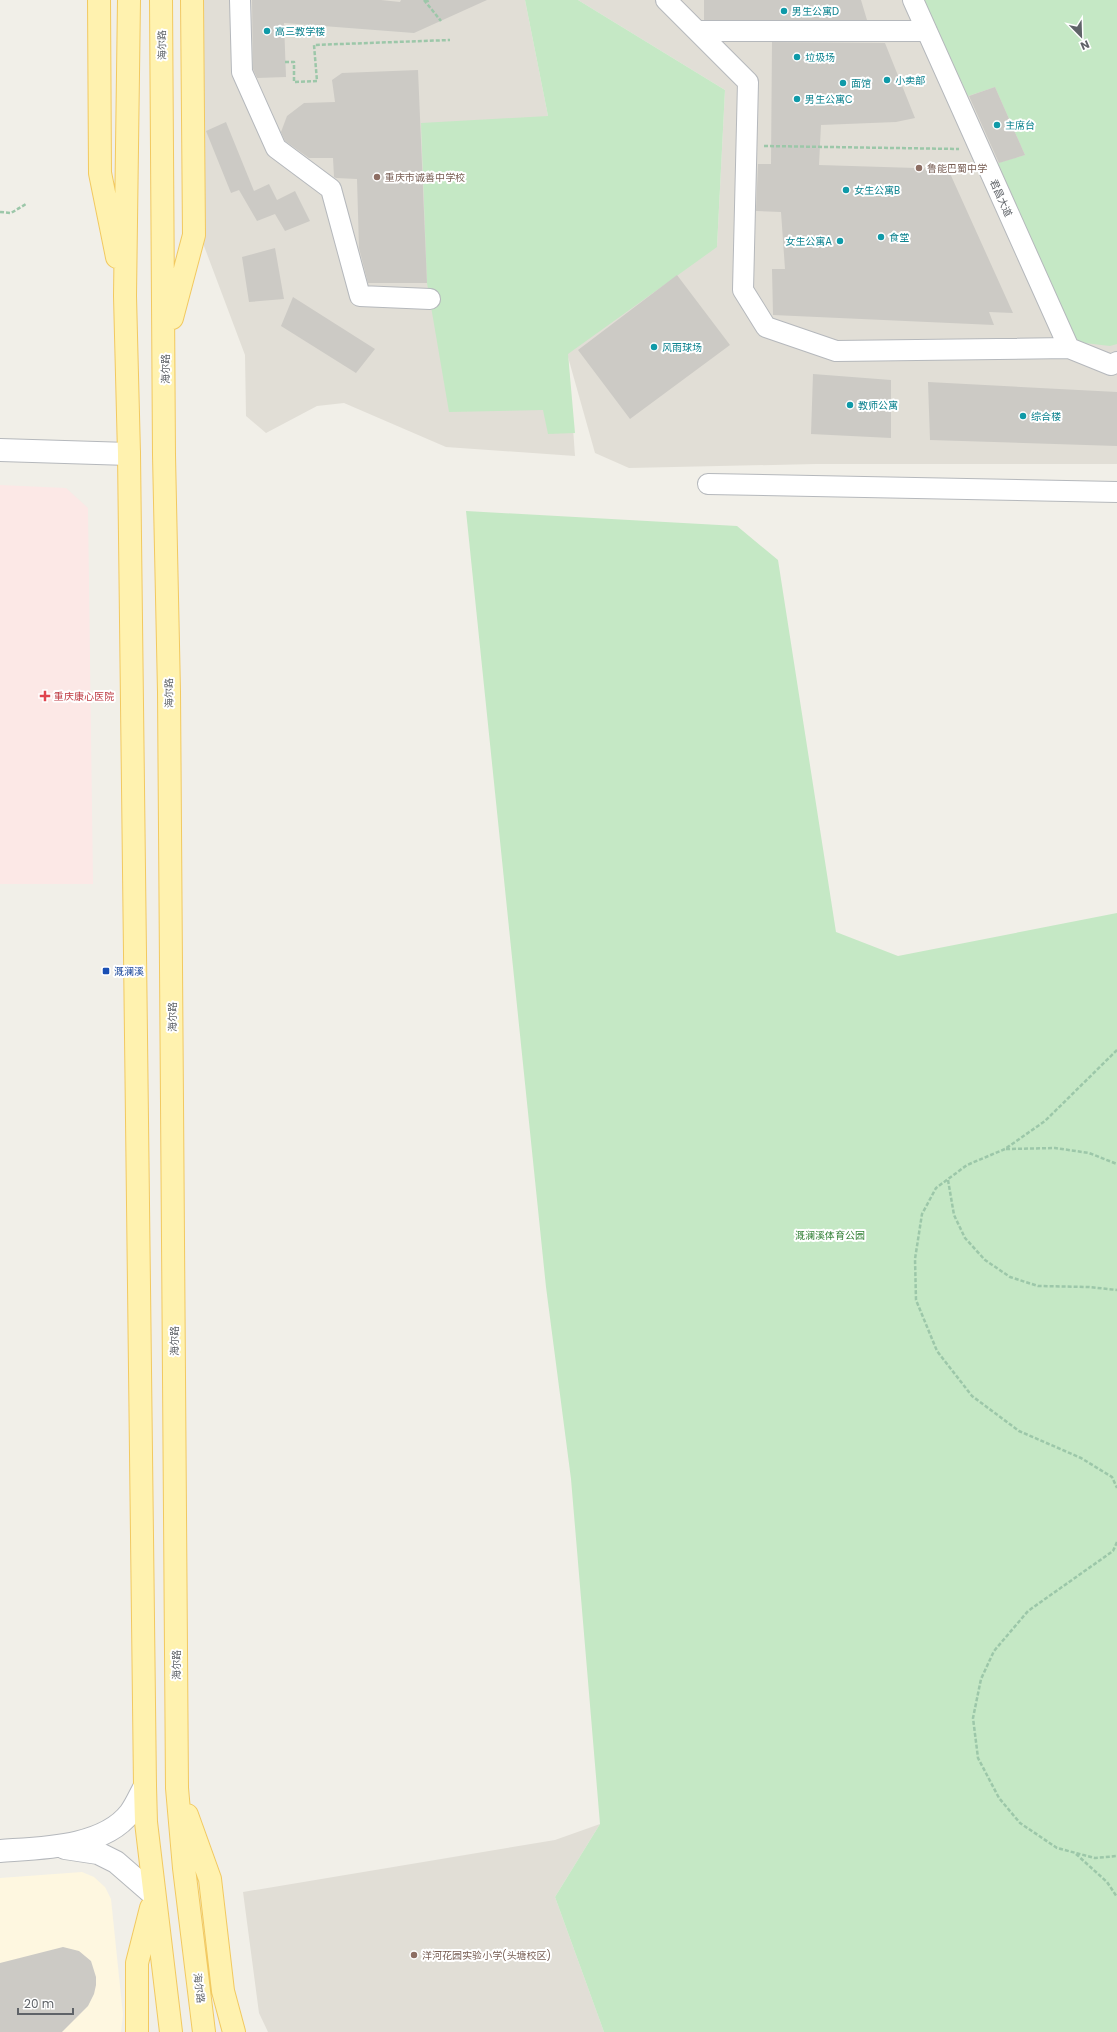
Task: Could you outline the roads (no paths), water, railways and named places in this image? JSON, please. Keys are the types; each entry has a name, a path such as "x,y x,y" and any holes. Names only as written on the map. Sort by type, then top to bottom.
{"main road":[{"path":"99,0 100,173 125,296"},
{"path":"165,349 194,235 192,0"},
{"name":"海尔路","path":"161,6 165,349 164,455 169,692 177,1788 184,1868 204,2032"},
{"path":"130,7 125,296 129,454 145,1786 146,1822 171,2032"},
{"path":"177,1788 210,1879 223,1991 234,2032"},
{"path":"137,2032 137,1963 154,1895"}],"street":[{"path":"240,0 242,72 276,148 331,189 360,296 430,299"},
{"path":"666,0 748,82 743,290 766,327 836,351 1069,348 1111,365 1117,362"},
{"name":"君昌大道","path":"913,0 1069,348"},
{"path":"697,31 927,31"},
{"path":"0,450 129,454"},
{"path":"708,484 1117,492"},
{"path":"0,1851 56,1847 98,1836 118,1825 130,1813 145,1786"},
{"path":"56,1847 98,1853 116,1862 154,1895"}],"place":[{"name":"男生公寓D","path":"784,11"},
{"name":"高三教学楼","path":"267,31"},
{"name":"垃圾场","path":"797,57"},
{"name":"小卖部","path":"887,80"},
{"name":"面馆","path":"843,83"},
{"name":"男生公寓C","path":"797,99"},
{"name":"主席台","path":"997,125"},
{"name":"鲁能巴蜀中学","path":"919,168"},
{"name":"重庆市诚善中学校","path":"377,177"},
{"name":"女生公寓B","path":"846,190"},
{"name":"食堂","path":"881,237"},
{"name":"女生公寓A","path":"840,241"},
{"name":"风雨球场","path":"654,347"},
{"name":"教师公寓","path":"850,405"},
{"name":"综合楼","path":"1023,416"},
{"name":"重庆康心医院","path":"45,696"},
{"name":"溉澜溪","path":"106,971"},
{"name":"洋河花园实验小学(头塘校区)","path":"414,1955"}],"park label":[{"name":"溉澜溪体育公园","path":"830,1235"}]}
